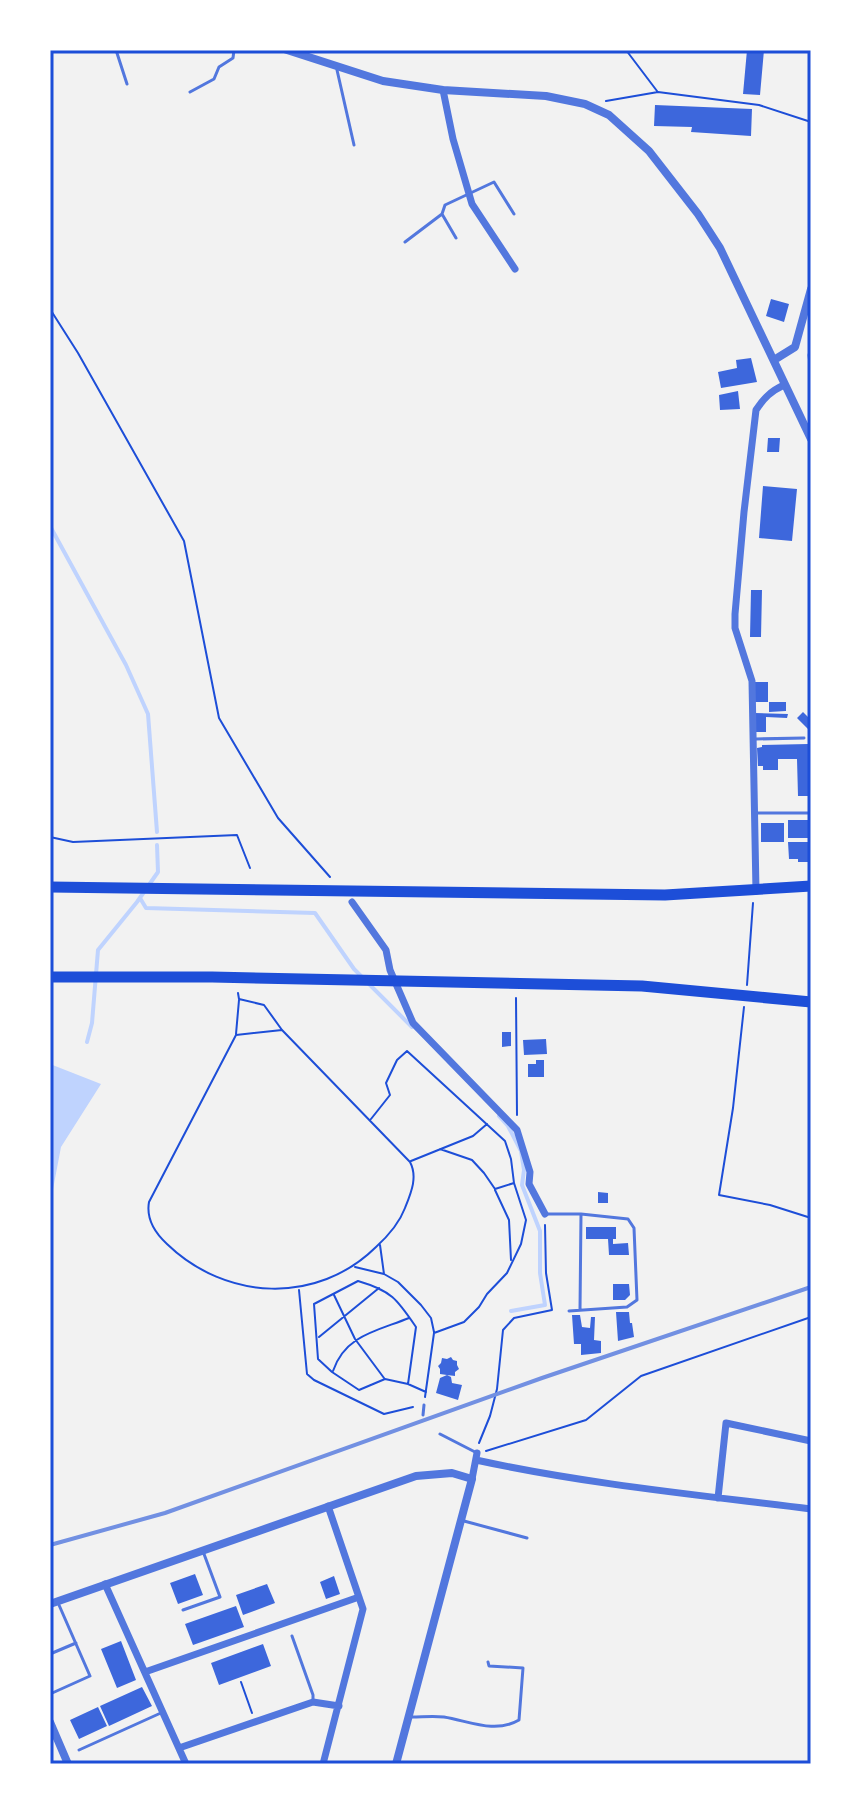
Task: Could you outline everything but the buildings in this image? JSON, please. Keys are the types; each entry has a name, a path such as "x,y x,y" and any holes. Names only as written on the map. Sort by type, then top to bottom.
{"highway":[{"path":"50,887 665,895 811,886"},
{"path":"50,977 212,977 642,986 811,1002"}],"street":[{"path":"287,50 383,81 443,90 546,96 585,104 609,115 649,151 720,248 811,439"},
{"path":"443,90 472,204 515,269"},
{"path":"774,360 795,347 811,289"},
{"path":"756,891 752,681 735,628 742,526 756,410 763,399 784,385"},
{"path":"352,902 386,950 390,970 413,1023 517,1130 530,1172 529,1184 545,1214"},
{"path":"718,1498 726,1423 811,1441"},
{"path":"396,1764 476,1456 541,1474 811,1509"},
{"path":"54,1603 416,1476 452,1473 472,1479"},
{"path":"323,1764 363,1609 328,1506"},
{"path":"105,1584 186,1764"},
{"path":"145,1672 359,1597"},
{"path":"179,1748 313,1702 339,1706"},
{"path":"50,1722 68,1764"}],"lane":[{"path":"116,50 127,84"},
{"path":"190,92 214,79 219,67 233,58 234,50"},
{"path":"336,66 354,145"},
{"path":"405,242 442,214 445,205 494,182 514,214"},
{"path":"442,214 456,238"},
{"path":"811,347 811,372"},
{"path":"752,739 804,738"},
{"path":"754,813 811,813"},
{"path":"545,1214 628,1219 634,1228 637,1300 627,1307 569,1311"},
{"path":"580,1310 581,1214"},
{"path":"423,1415 424,1405"},
{"path":"440,1434 476,1456"},
{"path":"461,1520 527,1538"},
{"path":"183,1610 220,1597 202,1550"},
{"path":"50,1694 90,1676 54,1603"},
{"path":"292,1636 313,1702"},
{"path":"50,1654 76,1643"},
{"path":"408,1717 443,1717 488,1726 509,1725 519,1720 523,1668 489,1666 488,1662"},
{"path":"79,1750 163,1712"}],"path":[{"path":"626,50 658,92"},
{"path":"585,104 658,92 759,105 811,122"},
{"path":"50,309 184,541 219,718 278,818 334,881"},
{"path":"50,837 73,842 237,835 250,868"},
{"path":"756,891 733,1108 719,1195 770,1205 811,1218"},
{"path":"516,984 517,1130"},
{"path":"238,993 236,1035 147,1210 157,1235 190,1263 211,1275 258,1288 298,1288 323,1281 363,1261 392,1231 403,1212 414,1176 410,1162 282,1030 264,1005 239,999"},
{"path":"236,1035 282,1030"},
{"path":"370,1120 390,1095 386,1083 397,1060 407,1051 505,1141 511,1159 514,1183 526,1220 521,1244 507,1273 479,1307 464,1322 434,1333"},
{"path":"410,1162 473,1136 487,1124"},
{"path":"440,1149 472,1160 495,1189 509,1220 511,1263"},
{"path":"495,1189 514,1183"},
{"path":"476,1456 497,1389 503,1330 514,1318 552,1310 546,1273 545,1214"},
{"path":"380,1244 384,1274"},
{"path":"298,1288 307,1374 384,1414 424,1405 434,1333 431,1318 398,1282 384,1274 354,1266"},
{"path":"408,1384 416,1327 397,1299 380,1288 358,1281 314,1304 318,1359 332,1372 359,1390 385,1379 426,1392"},
{"path":"317,1339 380,1288"},
{"path":"333,1294 355,1339 385,1379"},
{"path":"476,1456 586,1420 641,1376 811,1317"},
{"path":"332,1372 338,1356 355,1339 410,1318"},
{"path":"241,1682 255,1722"}],"water":[{"path":"50,1064 101,1084 61,1147 50,1205"}],"waterway":[{"path":"50,526 126,665 148,714 157,832"},
{"path":"87,1042 92,1023 98,950 158,872 157,845"},
{"path":"140,898 146,908 315,913 361,976"},
{"path":"367,982 412,1027"},
{"path":"499,1116 521,1151 524,1170 522,1185 540,1231 540,1273 545,1305 511,1311"}],"railway":[{"path":"50,1545 165,1513 542,1378 811,1287"}]}
